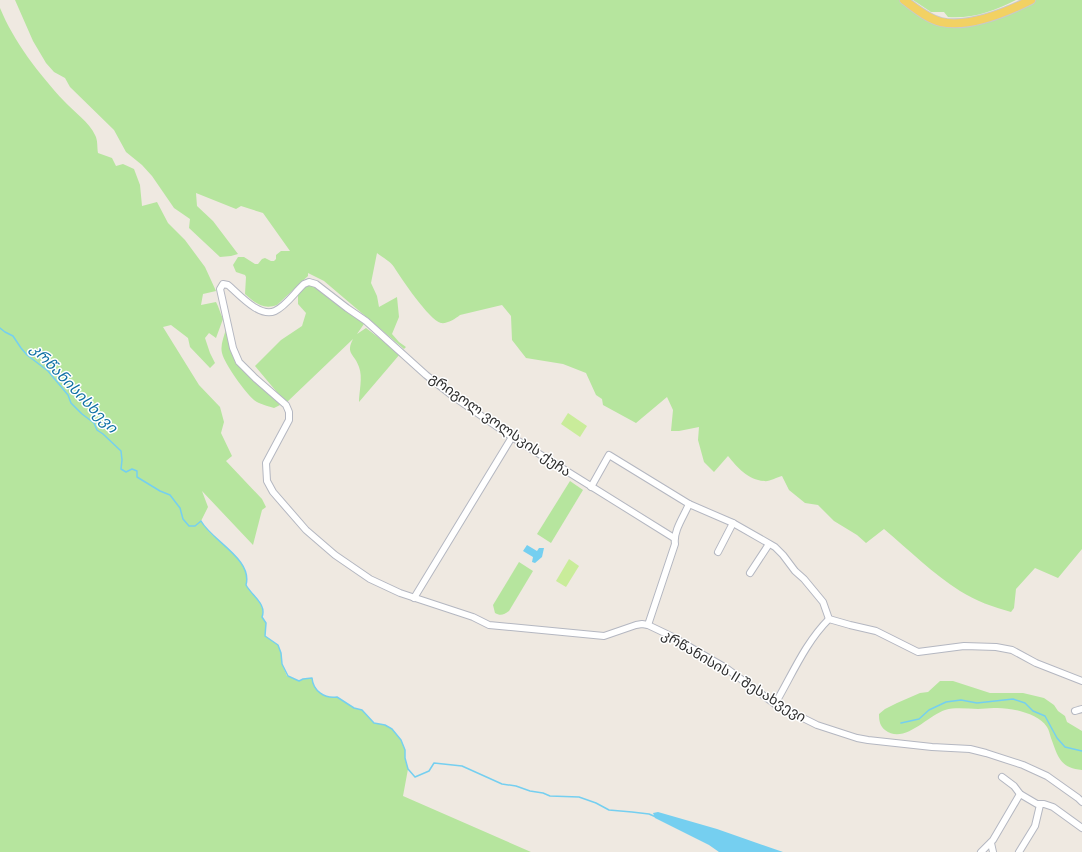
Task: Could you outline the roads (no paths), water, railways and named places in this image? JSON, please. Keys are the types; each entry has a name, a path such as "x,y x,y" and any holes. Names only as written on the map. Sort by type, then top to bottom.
{"main road":[{"path":"904,0 934,19 941,22 954,23 976,21 992,17 1031,0"}],"street":[{"name":"გრიგოლ ვოლსკის ქუჩა","path":"223,284 228,285 258,310 267,313 275,311 304,284 310,282 316,284 346,308 366,321 426,375 454,397 512,437 674,538"},
{"name":"კრწანისის II შესახვევი","path":"223,284 220,290 233,348 239,362 286,405 289,412 289,420 266,463 268,481 273,492 306,530 335,555 370,579 400,593 473,617 490,625 604,636 636,625 648,625 671,636 726,668 776,704 817,725 857,738 897,744 970,749 986,752 1023,765 1047,776 1082,802"},
{"path":"414,598 512,437"},
{"path":"591,487 609,455 689,504 733,523 769,544 783,555 795,571 804,579 823,602 829,618"},
{"path":"648,625 675,544 674,538 689,504"},
{"path":"718,552 733,523"},
{"path":"750,574 769,544"},
{"path":"829,618 876,631 918,652 964,646 996,647 1012,650 1036,663 1082,681"},
{"path":"776,704 798,661 829,618"},
{"path":"1075,711 1082,710"},
{"path":"1002,777 1014,786 1020,794 1037,804 1044,804 1053,807 1082,828"},
{"path":"980,852 991,843 1020,794"},
{"path":"1020,852 1036,826 1040,805"},
{"path":"991,843 993,852"}],"water":[{"path":"527,545 537,551 539,548 544,548 542,557 535,563 532,562 533,557 523,551"},
{"path":"658,812 717,829 783,852 719,852 709,845 655,818 653,813"}],"waterway":[{"name":"კრწანისისხევი","path":"0,328 13,336 27,355 48,371 68,395 71,403 94,423 97,430 121,451 121,469 126,472 132,469 137,471 137,477 160,491 170,495 180,508 183,519 189,526 195,526 201,521 206,528 238,559 247,576 246,585 261,604 263,612 262,617 266,623 265,636 278,645 281,653 282,664 288,676 299,681 312,678 315,687 320,693 328,697 337,697 354,708 362,710 374,723 385,725 392,729 401,740 405,750 405,758 408,769 415,777 429,771 434,763 462,766 502,784 516,786 550,796 579,797 596,803 609,810 649,814 656,817"},
{"path":"901,723 919,719 929,710 946,702 961,700 977,703 1013,699 1025,703 1033,711 1045,716 1057,738 1065,747 1082,751"}]}
